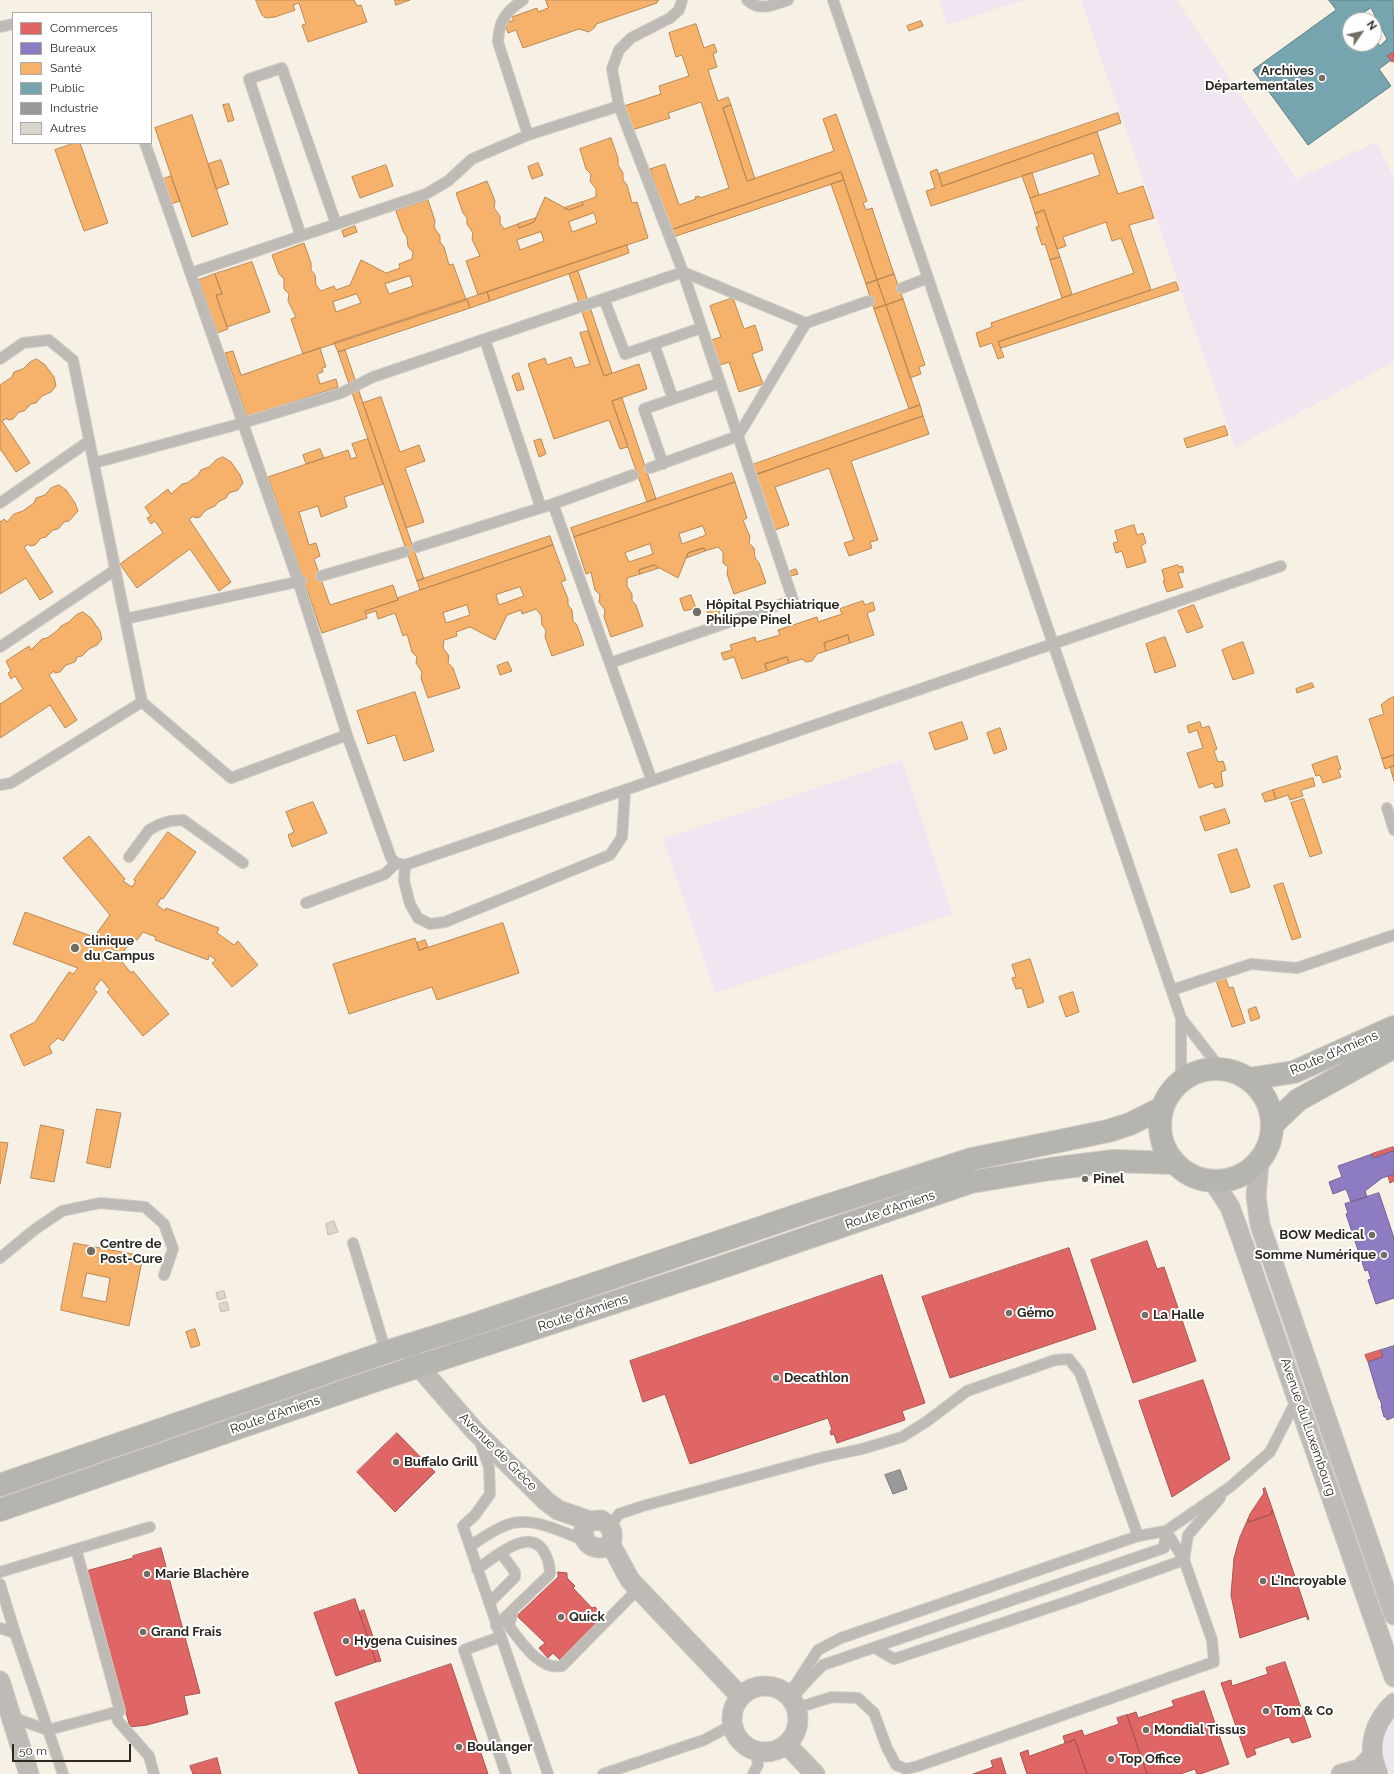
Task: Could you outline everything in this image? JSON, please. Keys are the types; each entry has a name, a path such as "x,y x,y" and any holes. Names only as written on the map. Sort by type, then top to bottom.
{"main road":[{"name":"Route d'Amiens","path":"1249,1078 1294,1072 1394,1027"},
{"path":"1273,1124 1298,1100 1394,1047"},
{"path":"1220,1068 1235,1071 1249,1078 1259,1088 1266,1099 1271,1111 1273,1124 1271,1138 1266,1151 1259,1162 1246,1173 1230,1180 1213,1181 1199,1179 1174,1163 1164,1146 1159,1127 1162,1108 1173,1088 1181,1080 1193,1073 1206,1069 1220,1068"},
{"name":"Route d'Amiens","path":"0,1485 386,1352 514,1312 810,1211 972,1159 1108,1131 1130,1124 1162,1108"},
{"name":"Route d'Amiens","path":"0,1510 419,1367 722,1267 971,1182 1050,1169 1114,1161 1174,1163"}],"street":[{"name":"Avenue du Luxembourg","path":"1259,1162 1256,1196 1260,1225 1394,1615"},
{"name":"Avenue du Luxembourg","path":"1213,1181 1230,1207 1298,1397 1394,1677"},
{"name":"Avenue de Grèce","path":"407,1346 419,1367 474,1430 546,1501 594,1538"},
{"path":"610,1526 613,1533 594,1538 634,1584 740,1696"},
{"path":"0,1681 30,1774"},
{"path":"761,1685 773,1686 791,1699 799,1718 798,1728 793,1738 787,1745 766,1753 756,1751 745,1746 736,1736 732,1725 733,1709 740,1696 750,1689 761,1685"},
{"path":"1378,1774 1372,1756 1372,1741 1376,1726 1384,1713 1394,1703"},
{"path":"787,1745 815,1774"},
{"path":"1341,1774 1360,1769 1372,1756"}],"lane":[{"path":"523,0 513,7 503,18 498,30 498,42 528,135"},
{"path":"610,663 793,600 702,328 619,106 612,69 619,50 631,38 670,18 679,10 682,0"},
{"path":"747,0 752,4 767,8 788,0"},
{"path":"833,0 1172,990 1181,1018 1181,1080"},
{"path":"0,27 12,24"},
{"path":"301,236 249,79 282,68 336,224"},
{"path":"191,274 426,194 448,181 472,159 528,135 619,106"},
{"path":"145,144 300,581 347,735 391,858 401,864 410,904 418,918 430,924 445,922 610,855 622,837 625,790"},
{"path":"94,463 243,423 341,393 373,377 682,272 806,323"},
{"path":"902,288 928,278"},
{"path":"604,299 625,354 702,328"},
{"path":"650,468 738,436 806,323 869,301"},
{"path":"0,359 23,343 49,340 73,360 142,702 231,778 347,735"},
{"path":"485,340 540,508"},
{"path":"654,344 673,399"},
{"path":"663,464 644,409 720,383"},
{"path":"0,503 89,441"},
{"path":"417,547 553,504 632,475"},
{"path":"553,504 652,781"},
{"path":"321,576 404,552"},
{"path":"306,902 385,874 401,864 652,781 1281,566"},
{"path":"0,647 115,570"},
{"path":"125,619 300,581"},
{"path":"0,785 11,783 142,702"},
{"path":"1387,808 1394,830"},
{"path":"129,857 149,830 170,821 183,820 243,864"},
{"path":"1172,990 1251,964 1297,968 1394,935"},
{"path":"1181,1018 1220,1068"},
{"path":"0,1258 34,1230 62,1212 100,1203 145,1206 164,1224 173,1249 164,1275"},
{"path":"353,1243 386,1352"},
{"path":"610,1526 619,1514 643,1506 817,1459 862,1449 902,1436 926,1422 966,1390 1055,1360 1069,1359 1080,1373 1138,1536"},
{"path":"791,1699 794,1687 818,1650 841,1638 1138,1536 1166,1531 1230,1486 1270,1452 1298,1397"},
{"path":"474,1430 490,1466 490,1494 475,1515 463,1526 496,1626 548,1774"},
{"path":"791,1699 823,1665 1175,1544 1188,1535 1230,1486"},
{"path":"470,1546 504,1526 517,1522 540,1524 594,1538"},
{"path":"0,1572 150,1527"},
{"path":"791,1699 832,1697 858,1698 874,1713 887,1748 896,1765 906,1768 918,1766 1214,1662 1212,1640 1184,1560 1166,1531"},
{"path":"1164,1548 1166,1531"},
{"path":"1184,1560 1188,1535"},
{"path":"477,1569 510,1547 526,1541 534,1542 541,1547 547,1556 550,1574 496,1626"},
{"path":"1164,1548 1184,1560"},
{"path":"12,1717 48,1730 120,1711 76,1549"},
{"path":"489,1603 515,1577 514,1572 501,1553"},
{"path":"875,1648 894,1659 1072,1600 1184,1560"},
{"path":"0,1584 63,1774"},
{"path":"513,1610 509,1626 530,1651 546,1665 555,1668 562,1666 634,1584"},
{"path":"0,1628 15,1633"},
{"path":"500,1637 464,1650 506,1774"},
{"path":"116,1712 118,1721 149,1756 154,1774"},
{"path":"603,1774 704,1740 732,1725"},
{"path":"754,1774 758,1765 756,1751"}],"shaded area":[{"path":"939,0 1024,0 947,25"},
{"path":"1081,0 1176,0 1297,179 1376,142 1394,178 1394,362 1235,447"},
{"path":"902,760 953,914 715,993 663,839"},
{"path":"1394,1718 1394,1774 1391,1774 1385,1760 1384,1746 1387,1731"}],"building: Commerces":[{"path":"1394,51 1394,61 1392,62 1387,56"},
{"path":"1393,1147 1394,1151 1373,1158 1372,1154"},
{"path":"1394,1174 1394,1181 1390,1183 1388,1176"},
{"name":"La Halle","path":"1147,1241 1157,1269 1164,1267 1196,1361 1133,1383 1091,1260"},
{"name":"Gémo","path":"1069,1248 1096,1329 950,1378 922,1297"},
{"name":"Decathlon","path":"882,1275 925,1403 902,1411 905,1420 837,1443 834,1434 831,1435 830,1431 832,1430 828,1418 690,1464 665,1394 643,1402 630,1361"},
{"path":"1381,1350 1383,1357 1368,1362 1365,1355"},
{"path":"1203,1380 1230,1459 1172,1497 1139,1401"},
{"name":"Buffalo Grill","path":"397,1433 435,1472 395,1512 357,1472"},
{"path":"1265,1488 1273,1511 1271,1512 1272,1514 1249,1522 1248,1519 1250,1514 1264,1493 1263,1489"},
{"path":"1273,1511 1309,1619 1308,1620 1306,1616 1240,1638 1231,1595 1234,1558 1240,1537 1248,1519 1249,1522 1272,1514 1271,1512"},
{"name":"Grand Frais","path":"161,1548 200,1693 184,1696 188,1714 147,1725 130,1727 86,1571 133,1558 133,1556"},
{"name":"Quick","path":"558,1572 567,1573 567,1578 575,1586 573,1588 592,1608 595,1607 605,1618 561,1661 553,1653 548,1658 539,1648 545,1643 517,1616 558,1577"},
{"path":"355,1599 376,1662 336,1676 314,1613"},
{"path":"364,1610 381,1661 376,1662 359,1612"},
{"name":"Tom & Co","path":"1285,1662 1311,1737 1292,1743 1289,1737 1254,1749 1256,1754 1247,1758 1221,1683 1231,1680 1232,1686 1268,1674 1266,1668"},
{"path":"451,1664 488,1774 359,1774 335,1703"},
{"path":"1204,1691 1229,1764 1200,1774 1197,1774 1195,1769 1180,1774 1147,1774 1127,1715 1136,1712 1138,1718 1174,1706 1172,1701"},
{"name":"Top Office","path":"1127,1715 1147,1774 1087,1774 1075,1740 1065,1743 1063,1736 1082,1730 1084,1736 1119,1724 1117,1718"},
{"path":"1075,1740 1087,1774 1027,1774 1020,1753 1028,1750 1029,1756"},
{"path":"217,1758 221,1774 193,1774 190,1766"},
{"path":"1001,1758 1006,1774 973,1774 993,1767 991,1761"}],"building: Bureaux":[{"path":"1394,1151 1394,1174 1382,1178 1365,1191 1367,1197 1351,1202 1346,1189 1333,1194 1329,1182 1342,1177 1338,1166 1372,1154 1373,1158"},
{"path":"1379,1193 1394,1238 1394,1298 1376,1304 1368,1280 1371,1279 1368,1270 1365,1271 1346,1214 1348,1213 1345,1204"},
{"path":"1394,1346 1394,1417 1387,1420 1386,1417 1384,1417 1368,1362 1383,1357 1381,1350"}],"building: Santé":[{"path":"256,0 354,0 357,6 361,5 367,22 308,42 302,25 306,24 299,3 293,5 295,10 275,17 266,18 262,15"},
{"path":"395,0 410,0 396,5"},
{"path":"546,0 659,0 657,3 596,24 595,27 589,32 579,29 523,48 516,30 508,33 505,23 514,20 512,17 537,8 538,12 548,8"},
{"path":"921,21 923,26 909,31 907,26"},
{"path":"696,24 704,48 714,44 717,52 713,54 717,67 708,70 718,101 728,97 731,105 723,108 747,181 834,151 823,119 836,114 867,201 863,203 866,210 872,208 894,274 877,280 841,172 671,230 650,169 665,164 679,205 696,199 695,197 699,196 700,198 729,188 701,102 668,113 670,118 632,130 624,106 661,94 659,86 689,76 682,55 676,57 669,33"},
{"path":"229,104 234,120 228,122 223,105"},
{"path":"731,105 755,179 747,181 723,108"},
{"path":"1118,113 1121,123 942,186 939,174"},
{"path":"192,115 228,224 192,237 155,128"},
{"path":"1097,132 1118,194 1143,186 1154,218 1129,225 1151,290 998,342 1004,357 998,359 992,343 980,347 976,333 992,327 991,323 1134,273 1121,238 1112,241 1106,222 1063,237 1066,246 1057,249 1044,210 1035,214 1030,198 1100,175 1093,153 931,206 926,191 935,188 930,172 937,169 942,186"},
{"path":"611,138 618,158 618,165 623,173 623,180 627,185 632,203 637,202 648,238 478,295 466,261 480,256 472,239 473,233 467,224 467,218 463,213 456,193 487,181 495,201 494,208 500,216 500,223 504,229 518,224 519,228 534,222 545,197 569,210 583,205 582,202 596,197 596,189 590,181 591,174 586,169 580,149","holes":["594,213 597,223 572,232 569,222","541,232 544,241 520,250 517,240"]},
{"path":"72,144 80,144 108,223 84,231 55,150"},
{"path":"221,160 229,184 216,189 208,164"},
{"path":"538,163 543,175 532,179 528,167"},
{"path":"386,165 393,186 360,198 352,177"},
{"path":"841,172 844,180 673,237 671,230"},
{"path":"1032,173 1039,195 1030,198 1022,176"},
{"path":"171,176 180,201 171,204 163,179"},
{"path":"844,180 877,280 866,284 831,184"},
{"path":"428,200 435,221 434,227 440,236 440,242 444,247 449,265 453,264 466,300 303,354 291,319 296,317 288,301 289,294 284,289 284,279 279,274 272,255 304,243 311,263 311,270 315,275 316,285 321,291 334,286 336,290 350,285 361,260 386,273 400,268 399,264 412,259 413,252 408,247 407,237 403,231 396,211","holes":["410,276 413,286 389,294 385,284","357,294 361,303 336,312 333,302"]},
{"path":"582,202 583,205 569,210 564,208"},
{"path":"1044,210 1060,257 1050,260 1045,244 1042,245 1036,227 1039,226 1035,214"},
{"path":"536,218 534,222 519,228 518,224"},
{"path":"355,226 357,232 344,237 342,231"},
{"path":"627,245 629,253 490,301 487,292"},
{"path":"1060,257 1072,294 1062,298 1050,260"},
{"path":"252,262 270,312 227,327 216,295 222,294 215,274"},
{"path":"578,271 612,373 604,376 569,274"},
{"path":"215,274 222,294 216,295 228,329 217,333 199,280"},
{"path":"894,274 903,299 886,305 877,280"},
{"path":"877,280 886,305 874,309 866,284"},
{"path":"1176,282 1179,290 1001,348 998,342"},
{"path":"487,292 490,301 470,308 467,299"},
{"path":"733,298 744,329 755,325 763,350 752,354 763,384 739,392 729,362 717,366 708,341 721,337 710,306"},
{"path":"467,299 470,308 338,352 334,343"},
{"path":"903,299 925,365 919,367 921,374 910,378 886,305"},
{"path":"886,305 920,405 909,409 874,309"},
{"path":"588,331 604,376 639,364 647,389 612,401 628,447 620,449 609,420 554,439 528,364 545,358 547,365 571,357 575,368 590,364 580,333"},
{"path":"320,348 326,367 322,368 323,372 317,374 320,384 336,379 338,387 247,417 225,353 233,351 241,375"},
{"path":"345,350 424,579 417,581 338,352"},
{"path":"37,359 45,365 54,377 56,386 51,392 42,396 36,403 31,404 24,411 19,412 13,419 8,420 7,418 2,421 30,463 16,472 0,450 0,385 12,377 14,372 23,369 30,362"},
{"path":"519,373 524,389 517,391 512,376"},
{"path":"381,397 400,452 419,445 425,461 405,468 424,522 406,528 363,403"},
{"path":"622,398 656,499 647,502 612,401"},
{"path":"920,405 923,416 755,475 752,465"},
{"path":"923,416 929,434 851,461 878,540 870,542 872,548 849,556 844,543 854,540 829,468 775,487 789,525 775,530 755,475"},
{"path":"1225,426 1228,435 1187,448 1184,439"},
{"path":"368,439 383,484 344,497 347,507 321,517 318,506 299,512 309,545 316,543 320,556 314,559 330,605 393,585 398,600 365,611 367,618 322,633 268,477 348,450 351,459 357,457 352,444"},
{"path":"541,439 546,454 539,457 534,441"},
{"path":"320,449 324,458 306,464 303,455"},
{"path":"223,457 231,462 240,475 243,483 238,490 229,493 226,498 218,502 215,506 206,510 200,517 195,518 194,516 189,519 231,582 219,591 190,549 137,588 120,564 163,533 155,521 151,524 147,518 151,516 145,507 168,489 171,494 182,484 187,483 198,475 201,470 209,467 216,460"},
{"path":"732,473 735,482 574,537 571,528"},
{"path":"735,482 747,518 743,520 750,537 749,543 754,548 755,558 759,563 766,583 734,594 727,574 728,567 723,563 723,552 718,547 705,551 704,548 688,553 678,578 654,565 639,570 640,574 627,578 627,586 632,594 632,601 636,605 643,626 611,637 604,617 605,610 599,602 600,595 595,590 591,572 586,574 574,537","holes":["703,526 706,535 682,544 679,534","650,544 653,554 629,562 625,553"]},
{"path":"59,485 66,490 75,503 78,511 69,521 64,522 58,529 53,530 46,537 41,538 35,545 30,546 29,544 24,547 53,592 40,600 26,578 0,594 0,522 4,519 7,522 14,514 23,511 34,503 36,498 45,495 51,488"},
{"path":"1134,525 1137,535 1143,533 1146,543 1141,546 1146,562 1127,568 1122,551 1116,553 1113,543 1118,542 1115,531"},
{"path":"550,536 553,545 420,590 417,581"},
{"path":"553,545 566,580 561,582 568,599 568,605 572,610 573,621 577,625 584,645 552,656 545,637 546,630 542,625 541,615 536,609 522,614 521,610 507,615 495,640 470,627 456,632 457,636 444,640 443,648 449,656 448,663 453,668 460,688 428,698 421,678 422,672 416,663 417,657 412,652 407,634 403,636 395,613 378,619 376,611 366,614 365,611 398,600 398,598","holes":["520,587 524,596 499,605 496,595","467,605 470,615 446,623 443,613"]},
{"path":"704,548 705,551 686,558 688,553"},
{"path":"654,565 659,568 640,574 639,570"},
{"path":"1178,565 1179,567 1182,566 1184,572 1178,573 1183,587 1167,592 1163,581 1165,581 1162,570"},
{"path":"796,569 798,574 791,576 789,572"},
{"path":"691,595 696,608 684,611 680,599"},
{"path":"863,601 865,605 873,602 875,610 867,613 874,635 850,643 848,635 824,643 826,651 817,654 812,661 806,662 802,659 789,663 787,657 765,664 767,671 742,679 734,657 724,660 721,653 732,650 730,645 755,637 756,642 780,635 778,630 817,617 818,622 842,614 840,609"},
{"path":"716,602 720,613 709,617 705,605"},
{"path":"1194,605 1203,627 1187,633 1178,611"},
{"path":"83,612 91,618 100,631 102,639 97,645 89,649 82,656 77,657 75,662 66,665 60,672 55,673 54,671 49,675 77,720 65,728 50,705 0,738 0,704 23,689 15,676 11,679 8,673 11,671 6,661 29,646 31,650 42,639 47,638 76,615"},
{"path":"848,635 850,643 826,651 824,643"},
{"path":"1165,637 1176,666 1155,673 1146,644"},
{"path":"1243,642 1254,673 1233,680 1222,650"},
{"path":"787,657 789,663 767,671 765,664"},
{"path":"508,662 512,671 500,675 497,666"},
{"path":"1312,683 1314,687 1297,693 1296,689"},
{"path":"415,692 434,751 404,761 395,735 368,744 357,711"},
{"path":"1394,697 1394,755 1382,759 1369,719 1384,714 1381,705"},
{"path":"962,722 968,739 935,750 929,733"},
{"path":"1200,722 1202,728 1209,726 1217,749 1214,751 1218,762 1223,761 1226,770 1221,772 1223,786 1215,788 1213,783 1199,788 1187,753 1203,748 1197,730 1189,733 1187,726"},
{"path":"1000,728 1007,749 994,754 987,733"},
{"path":"1394,755 1394,766 1385,769 1382,759"},
{"path":"1337,756 1341,769 1338,770 1341,777 1323,783 1320,775 1316,776 1312,765"},
{"path":"1394,766 1394,781 1390,767"},
{"path":"1313,778 1315,786 1301,790 1303,796 1290,800 1288,795 1276,799 1273,790"},
{"path":"1273,790 1276,799 1265,802 1262,794"},
{"path":"1304,799 1322,853 1310,857 1291,803"},
{"path":"313,802 327,833 292,847 288,835 294,832 286,812"},
{"path":"1225,809 1230,823 1205,831 1200,817"},
{"name":"clinique du Campus","path":"168,832 196,852 163,899 161,898 157,905 165,911 166,908 219,928 217,933 234,945 238,941 258,965 232,987 212,963 216,960 209,955 208,960 155,940 156,937 143,932 137,940 133,938 124,951 128,954 122,962 131,973 133,971 169,1014 143,1036 107,992 110,990 101,979 94,989 97,992 63,1041 58,1038 49,1046 52,1053 24,1066 10,1035 35,1022 69,972 73,974 78,968 13,944 25,912 94,937 110,915 63,858 89,836 125,879 123,881 132,887 136,881 134,880"},
{"path":"1237,849 1250,887 1231,893 1218,855"},
{"path":"1283,883 1301,937 1292,940 1274,886"},
{"path":"503,923 519,973 437,1000 432,987 349,1014 333,964 415,938 419,950"},
{"path":"425,940 428,947 419,950 417,943"},
{"path":"1030,959 1044,1002 1028,1008 1022,988 1016,989 1012,978 1016,977 1012,965"},
{"path":"1225,977 1229,988 1233,987 1245,1023 1232,1027 1216,980"},
{"path":"1073,992 1079,1012 1066,1017 1059,997"},
{"path":"1256,1007 1260,1018 1251,1021 1248,1010"},
{"path":"97,1109 121,1113 110,1168 87,1163"},
{"path":"41,1125 64,1130 54,1182 31,1178"},
{"path":"0,1142 8,1143 0,1184"},
{"path":"74,1243 143,1256 129,1326 61,1310","holes":["87,1273 110,1278 106,1302 82,1297"]},
{"path":"195,1329 200,1345 191,1348 186,1332"}],"building: Public":[{"name":"Archives Départementales","path":"1329,0 1393,0 1394,51 1387,56 1391,60 1379,69 1391,86 1308,145 1253,70 1336,10"}],"building: Industrie":[{"path":"900,1470 907,1489 893,1494 885,1475"}],"building: Autres":[{"path":"334,1221 338,1232 328,1235 326,1224"},
{"path":"224,1291 226,1298 218,1300 216,1293"},
{"path":"227,1302 229,1310 221,1312 219,1304"}],"place":[{"name":"Archives Départementales","path":"1322,78"},
{"name":"Hôpital Psychiatrique Philippe Pinel","path":"697,612"},
{"name":"clinique du Campus","path":"75,948"},
{"name":"Pinel","path":"1085,1179"},
{"name":"BOW Medical","path":"1372,1235"},
{"name":"Centre de Post-Cure","path":"91,1251"},
{"name":"Somme Numérique","path":"1384,1255"},
{"name":"Gémo","path":"1009,1313"},
{"name":"La Halle","path":"1145,1315"},
{"name":"Decathlon","path":"776,1378"},
{"name":"Buffalo Grill","path":"396,1462"},
{"name":"Marie Blachère","path":"147,1574"},
{"name":"L'Incroyable","path":"1263,1581"},
{"name":"Quick","path":"561,1617"},
{"name":"Grand Frais","path":"143,1632"},
{"name":"Hygena Cuisines","path":"346,1641"},
{"name":"Tom & Co","path":"1266,1711"},
{"name":"Mondial Tissus","path":"1146,1730"},
{"name":"Boulanger","path":"459,1747"},
{"name":"Top Office","path":"1111,1759"}]}
